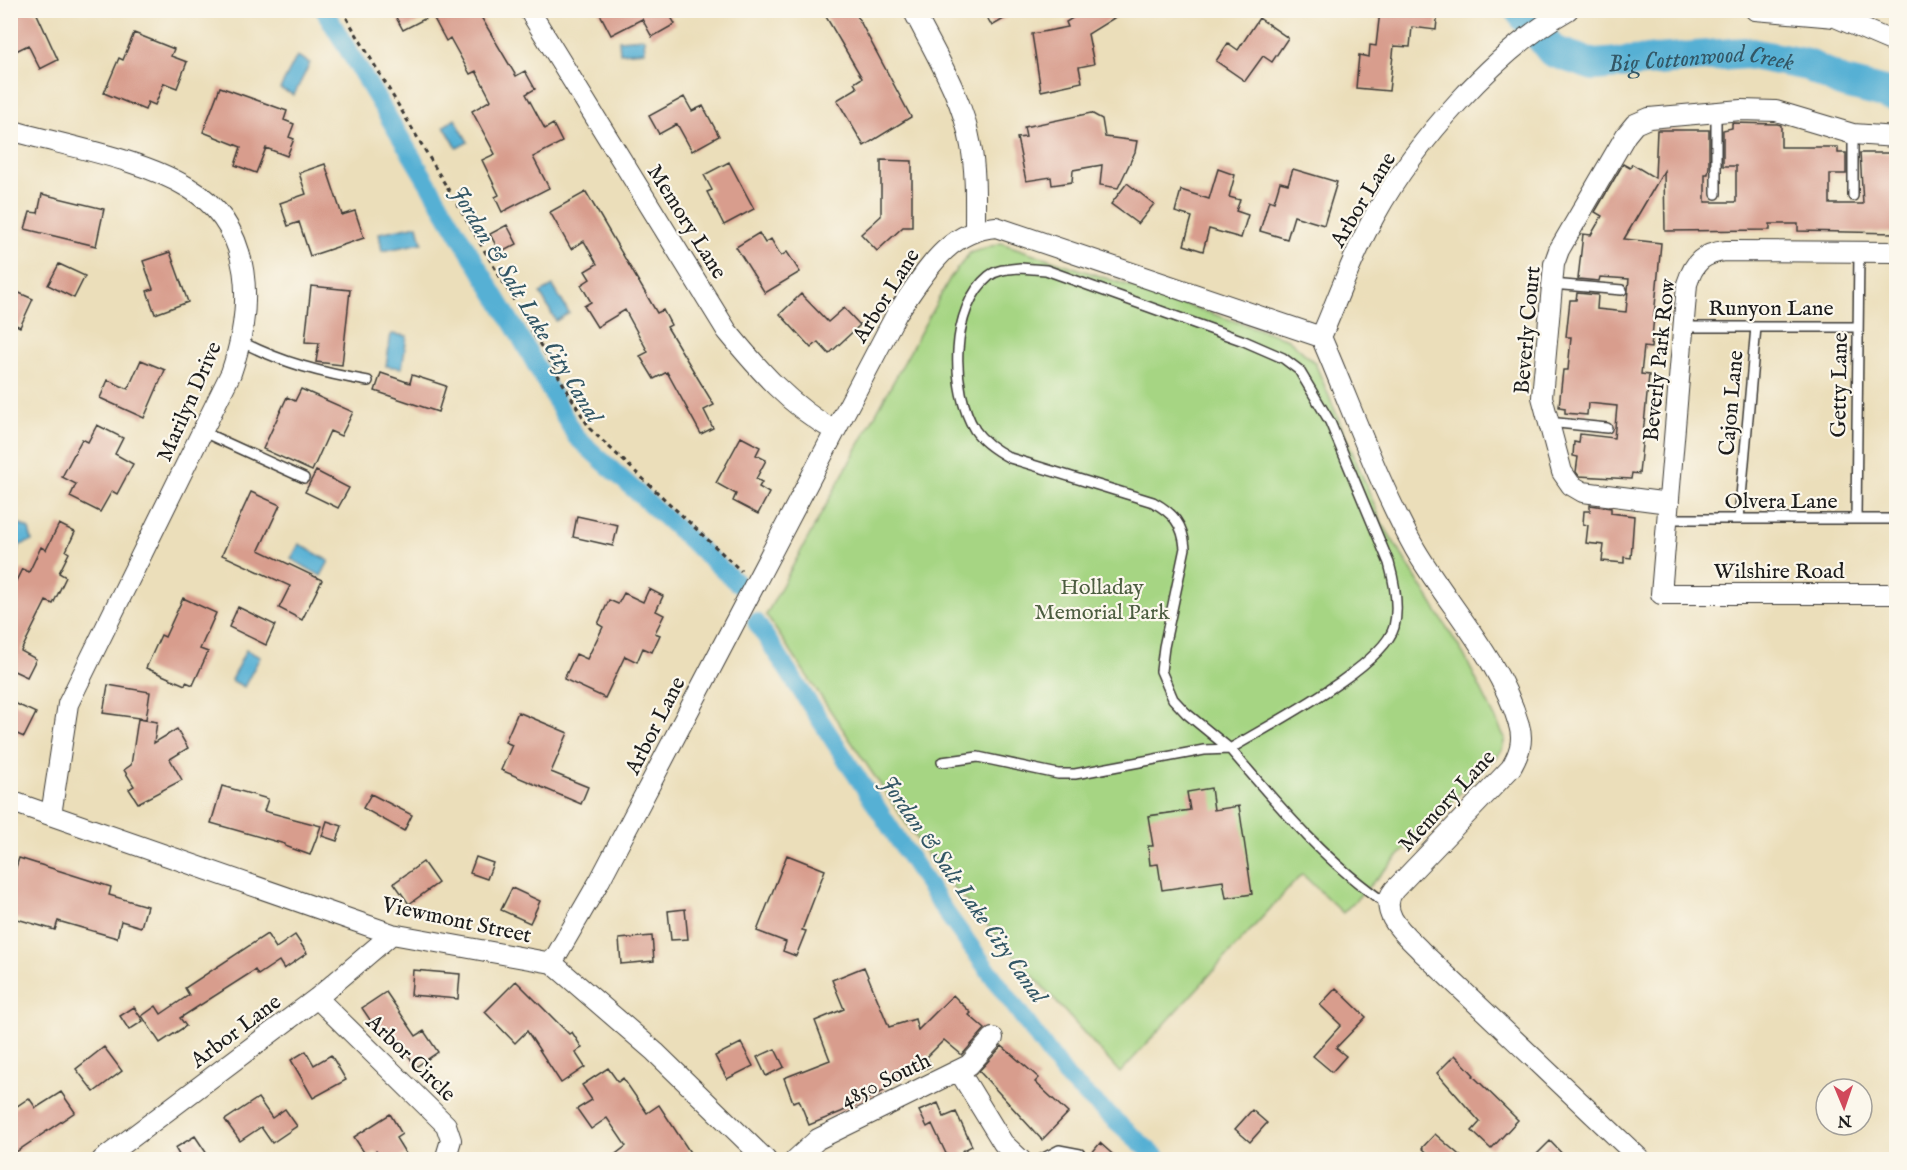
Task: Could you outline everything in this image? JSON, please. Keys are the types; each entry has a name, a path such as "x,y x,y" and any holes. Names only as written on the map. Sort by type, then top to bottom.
{"street":[{"name":"Memory Lane","path":"529,10 727,331 764,377 816,421 835,431"},
{"path":"913,10 943,68 964,116 971,145 976,188 975,229 996,227 1321,337"},
{"name":"Arbor Lane","path":"1321,337 1352,260 1376,213 1420,147 1470,90 1548,22 1568,10"},
{"path":"1755,10 1835,17 1869,29 1896,43"},
{"path":"1716,112 1776,111 1808,118 1853,134 1896,137"},
{"name":"Beverly Court","path":"1668,511 1591,494 1571,485 1562,472 1542,390 1552,284 1559,250 1626,135 1635,124 1657,116 1716,112"},
{"name":"Marilyn Drive","path":"10,130 89,150 189,188 215,209 230,232 241,260 246,291 242,342 231,373 68,704 51,815"},
{"name":"Arbor Lane","path":"552,963 600,880 897,313 942,251 975,229"},
{"name":"Beverly Park Row","path":"1661,594 1687,284 1697,261 1707,255 1726,251 1896,252"},
{"name":"Memory Lane","path":"1321,337 1414,547 1486,656 1513,710 1521,733 1520,752 1511,768 1394,890 1387,904"},
{"name":"Wilshire Road","path":"1661,594 1896,594"},
{"name":"Viewmont Street","path":"10,801 392,934 552,963 655,1052 766,1160"},
{"path":"1387,904 1398,926 1422,952 1641,1160"},
{"name":"Arbor Lane","path":"102,1160 317,998 392,934"},
{"name":"Arbor Circle","path":"317,998 446,1125 451,1140 445,1160"},
{"name":"4850 South","path":"795,1160 818,1139 969,1065 993,1038"},
{"path":"959,1071 1003,1143 1021,1160"}],"lane":[{"path":"1716,112 1716,194"},
{"path":"1852,196 1853,134"},
{"name":"Getty Lane","path":"1856,519 1859,252"},
{"path":"942,762 978,757 1059,774 1075,774 1204,750 1230,749 1364,664 1385,643 1394,626 1394,582 1389,563 1330,422 1299,370 1283,358 1244,341 1046,270 1000,270 989,276 968,305 962,326 957,384 964,408 976,431 994,449 1010,459 1153,502 1168,510 1178,521 1184,533 1185,548 1161,671 1173,699 1186,713 1230,749 1295,825 1366,890 1387,904"},
{"path":"1552,284 1622,291"},
{"name":"Runyon Lane","path":"1684,327 1858,327"},
{"name":"Cajon Lane","path":"1739,519 1756,327"},
{"path":"242,342 273,358 310,371 368,381"},
{"path":"1548,422 1607,428"},
{"path":"203,432 304,478"},
{"name":"Olvera Lane","path":"1668,511 1739,519 1895,519"},
{"path":"1040,1160 1059,1150 1080,1154"}],"path":[{"path":"342,10 590,429 755,585"}],"green space":[{"name":"Holladay Memorial Park","path":"1001,243 1288,339 1315,363 1382,523 1464,655 1505,738 1502,750 1343,913 1302,874 1120,1073 937,869 766,615 950,278 970,253"}],"water":[{"path":"644,38 645,51 620,53 619,40"},
{"path":"297,56 310,63 294,95 280,89"},
{"path":"455,119 468,142 457,148 444,126"},
{"path":"418,225 422,243 382,251 379,233"},
{"path":"553,286 569,313 556,321 540,293"},
{"path":"391,334 407,336 402,368 386,366"},
{"path":"18,523 29,529 32,541 20,545 14,556 11,555 11,533"},
{"path":"299,544 329,561 321,576 291,559"},
{"path":"246,650 260,657 244,687 231,680"}],"building":[{"path":"10,10 36,12 58,60 40,69 28,45 10,54"},
{"path":"392,10 477,10 516,76 525,71 535,89 526,94 545,129 553,124 562,142 533,157 549,188 502,212 495,197 499,195 482,160 495,154 472,111 491,100 476,71 470,74 450,38 446,41 432,15 403,30"},
{"path":"598,10 667,10 675,24 652,37 642,19 611,35"},
{"path":"822,10 854,10 911,117 864,146 837,100 857,88 854,83 862,78"},
{"path":"983,10 1019,10 992,26"},
{"path":"1085,10 1127,10 1088,34 1094,64 1079,67 1082,82 1041,91 1032,34 1068,27 1066,22"},
{"path":"1392,10 1438,10 1436,30 1412,27 1410,47 1394,46 1389,91 1356,88 1359,55 1369,57 1370,45 1376,46 1380,11 1392,13"},
{"path":"1259,18 1288,38 1272,62 1263,56 1245,81 1216,61 1228,43 1238,50"},
{"path":"134,33 174,49 171,56 187,62 177,88 164,83 155,105 148,102 145,110 104,93 119,58 123,60"},
{"path":"220,87 287,111 284,120 294,124 289,137 294,139 287,156 266,148 256,173 235,165 241,147 203,132"},
{"path":"684,97 692,111 703,106 719,136 692,151 677,124 659,134 649,116"},
{"path":"1091,113 1102,119 1105,137 1137,141 1135,152 1118,188 1100,185 1102,165 1073,170 1072,182 1052,185 1051,177 1026,181 1017,138 1026,137 1024,127"},
{"path":"1732,123 1781,125 1781,147 1838,147 1838,153 1846,153 1846,174 1830,174 1830,204 1863,204 1860,153 1896,153 1896,233 1798,231 1798,224 1770,224 1770,230 1665,231 1664,171 1624,239 1661,243 1651,348 1644,347 1641,374 1649,375 1639,474 1632,473 1631,479 1579,476 1576,472 1578,457 1573,456 1574,442 1579,443 1580,434 1614,438 1617,406 1588,403 1587,415 1565,413 1565,408 1559,407 1563,370 1568,370 1571,337 1566,337 1570,300 1576,300 1577,293 1598,295 1597,309 1626,312 1629,279 1600,277 1599,281 1578,279 1583,234 1591,235 1602,216 1595,212 1623,164 1630,168 1632,164 1655,178 1657,130 1709,130 1709,166 1708,174 1705,174 1705,202 1736,202 1736,166 1723,166 1723,130 1732,128"},
{"path":"881,160 912,161 912,227 903,227 877,251 861,234 881,216"},
{"path":"729,162 754,209 724,225 707,192 712,190 704,175"},
{"path":"325,164 342,215 355,211 364,238 310,256 299,222 288,226 280,203 306,194 299,173"},
{"path":"1218,169 1235,175 1229,197 1240,200 1236,211 1248,215 1241,238 1209,229 1203,251 1184,245 1192,217 1175,212 1181,190 1209,199"},
{"path":"1293,169 1337,182 1324,225 1294,216 1287,239 1260,231 1269,200 1274,202 1280,182 1288,184"},
{"path":"1127,183 1154,204 1138,224 1111,204"},
{"path":"586,192 657,313 663,310 671,325 667,327 714,405 704,410 713,428 701,434 667,372 654,379 640,356 648,352 625,310 597,327 584,306 591,302 581,285 590,279 585,271 597,264 584,241 571,249 550,212"},
{"path":"42,194 104,209 96,246 25,229 30,212 38,213"},
{"path":"507,225 517,244 500,253 490,234"},
{"path":"759,233 765,243 771,239 781,256 787,252 800,272 765,293 736,247"},
{"path":"170,252 188,302 155,314 147,291 153,289 143,261"},
{"path":"59,264 85,276 74,298 48,285"},
{"path":"311,286 350,290 342,365 316,362 319,343 305,342"},
{"path":"10,289 33,299 20,327 10,322"},
{"path":"801,294 828,322 844,308 860,325 829,354 818,342 811,348 780,314"},
{"path":"141,360 165,370 144,418 100,398 108,380 128,389"},
{"path":"381,373 410,383 412,375 446,386 438,412 375,391"},
{"path":"301,389 353,412 341,436 330,431 312,471 263,449 287,397 295,401"},
{"path":"97,425 123,438 115,454 133,464 117,494 112,491 100,512 70,497 76,484 62,477 82,439 88,442"},
{"path":"741,437 760,447 756,455 766,460 756,479 762,482 759,487 769,493 758,514 733,501 736,494 716,483"},
{"path":"316,471 349,488 338,508 305,492"},
{"path":"251,492 280,505 259,550 322,580 302,620 279,608 290,586 222,555"},
{"path":"1590,505 1611,508 1611,513 1634,516 1631,558 1624,557 1624,563 1602,561 1604,545 1586,543 1588,525 1583,524 1584,511 1590,511"},
{"path":"577,516 618,525 613,546 573,537"},
{"path":"59,524 75,532 66,551 69,553 59,573 66,577 53,604 46,601 21,651 36,659 27,677 12,670 10,673 10,593 22,569 29,572 41,547 46,550"},
{"path":"649,589 663,596 656,611 664,615 655,633 660,635 652,652 643,648 637,662 625,656 605,698 564,679 576,654 587,659 603,627 598,624 609,600 618,604 624,593 643,602"},
{"path":"183,598 216,613 200,649 208,652 193,685 186,682 185,685 146,668 161,635 165,637"},
{"path":"238,607 275,625 266,645 229,627"},
{"path":"108,685 150,692 146,719 103,713"},
{"path":"10,701 36,713 24,737 10,731"},
{"path":"518,712 568,733 551,772 588,787 581,804 501,770 512,745 505,742"},
{"path":"138,719 157,722 154,743 177,729 188,748 170,759 182,780 138,803 129,789 134,786 124,770 131,765"},
{"path":"222,786 268,799 264,811 321,826 310,855 285,846 285,844 211,823"},
{"path":"1211,788 1214,810 1239,806 1252,894 1226,898 1223,881 1162,890 1158,864 1150,865 1148,846 1153,846 1148,816 1190,810 1187,792"},
{"path":"371,794 412,815 404,831 363,808"},
{"path":"327,821 342,826 337,841 322,836"},
{"path":"787,855 825,870 802,930 806,931 796,956 783,951 786,942 757,931"},
{"path":"476,857 493,863 487,879 470,873"},
{"path":"19,858 111,887 109,895 147,906 141,927 121,921 117,938 58,921 55,930 10,917 10,886"},
{"path":"423,862 438,883 409,904 394,883"},
{"path":"512,888 540,901 530,923 501,910"},
{"path":"685,909 688,939 671,940 668,911"},
{"path":"267,934 276,948 295,935 307,953 284,969 279,961 258,975 255,970 180,1018 186,1026 160,1043 142,1016 156,1006 161,1014 189,995 185,988"},
{"path":"652,936 654,961 621,964 619,939"},
{"path":"864,967 889,1027 915,1019 918,1030 953,995 971,1013 969,1015 985,1029 962,1055 944,1040 927,1057 931,1066 884,1087 886,1090 841,1112 809,1125 799,1100 793,1102 784,1078 830,1060 815,1021 844,1009 832,980"},
{"path":"413,970 460,974 458,999 411,995"},
{"path":"516,981 569,1034 572,1032 582,1048 575,1052 585,1067 561,1083 527,1031 515,1043 485,1012"},
{"path":"1336,988 1366,1017 1336,1048 1346,1056 1332,1072 1313,1056 1341,1025 1320,1005"},
{"path":"386,992 416,1036 424,1031 438,1052 416,1067 391,1029 381,1036 362,1008"},
{"path":"134,1007 143,1021 129,1030 120,1016"},
{"path":"741,1043 753,1066 727,1079 715,1056"},
{"path":"1002,1046 1039,1078 1035,1082 1068,1113 1042,1140 979,1071"},
{"path":"104,1047 122,1071 94,1092 76,1069"},
{"path":"775,1049 784,1067 766,1076 757,1057"},
{"path":"306,1051 314,1065 331,1055 346,1080 313,1098 291,1060"},
{"path":"1455,1055 1518,1120 1491,1149 1472,1131 1480,1122 1437,1073"},
{"path":"608,1068 618,1082 623,1078 647,1113 659,1105 695,1160 608,1160 626,1146 607,1118 591,1129 577,1109 592,1100 582,1085"},
{"path":"61,1092 75,1112 10,1156 10,1111 29,1098 36,1108"},
{"path":"258,1098 272,1118 285,1109 297,1126 272,1143 261,1127 240,1141 225,1120"},
{"path":"938,1103 944,1117 956,1112 972,1146 962,1151 966,1160 949,1160 932,1124 927,1127 919,1111"},
{"path":"1252,1110 1267,1123 1250,1142 1235,1129"},
{"path":"390,1114 402,1134 396,1138 406,1154 397,1160 382,1160 376,1151 367,1157 354,1137"},
{"path":"1435,1134 1465,1160 1435,1160 1422,1148"},
{"path":"195,1136 211,1160 182,1160 175,1148"},
{"path":"1550,1141 1568,1160 1531,1160"},
{"path":"1100,1143 1119,1160 1086,1160"}],"waterway":[{"name":"Jordan & Salt Lake City Canal","path":"324,10 519,335 576,437 737,583"},
{"name":"Big Cottonwood Creek","path":"1520,10 1552,51 1594,65 1746,53 1808,65 1841,82 1896,96"},
{"name":"Jordan & Salt Lake City Canal","path":"756,622 944,910 1068,1079 1160,1160"}]}
